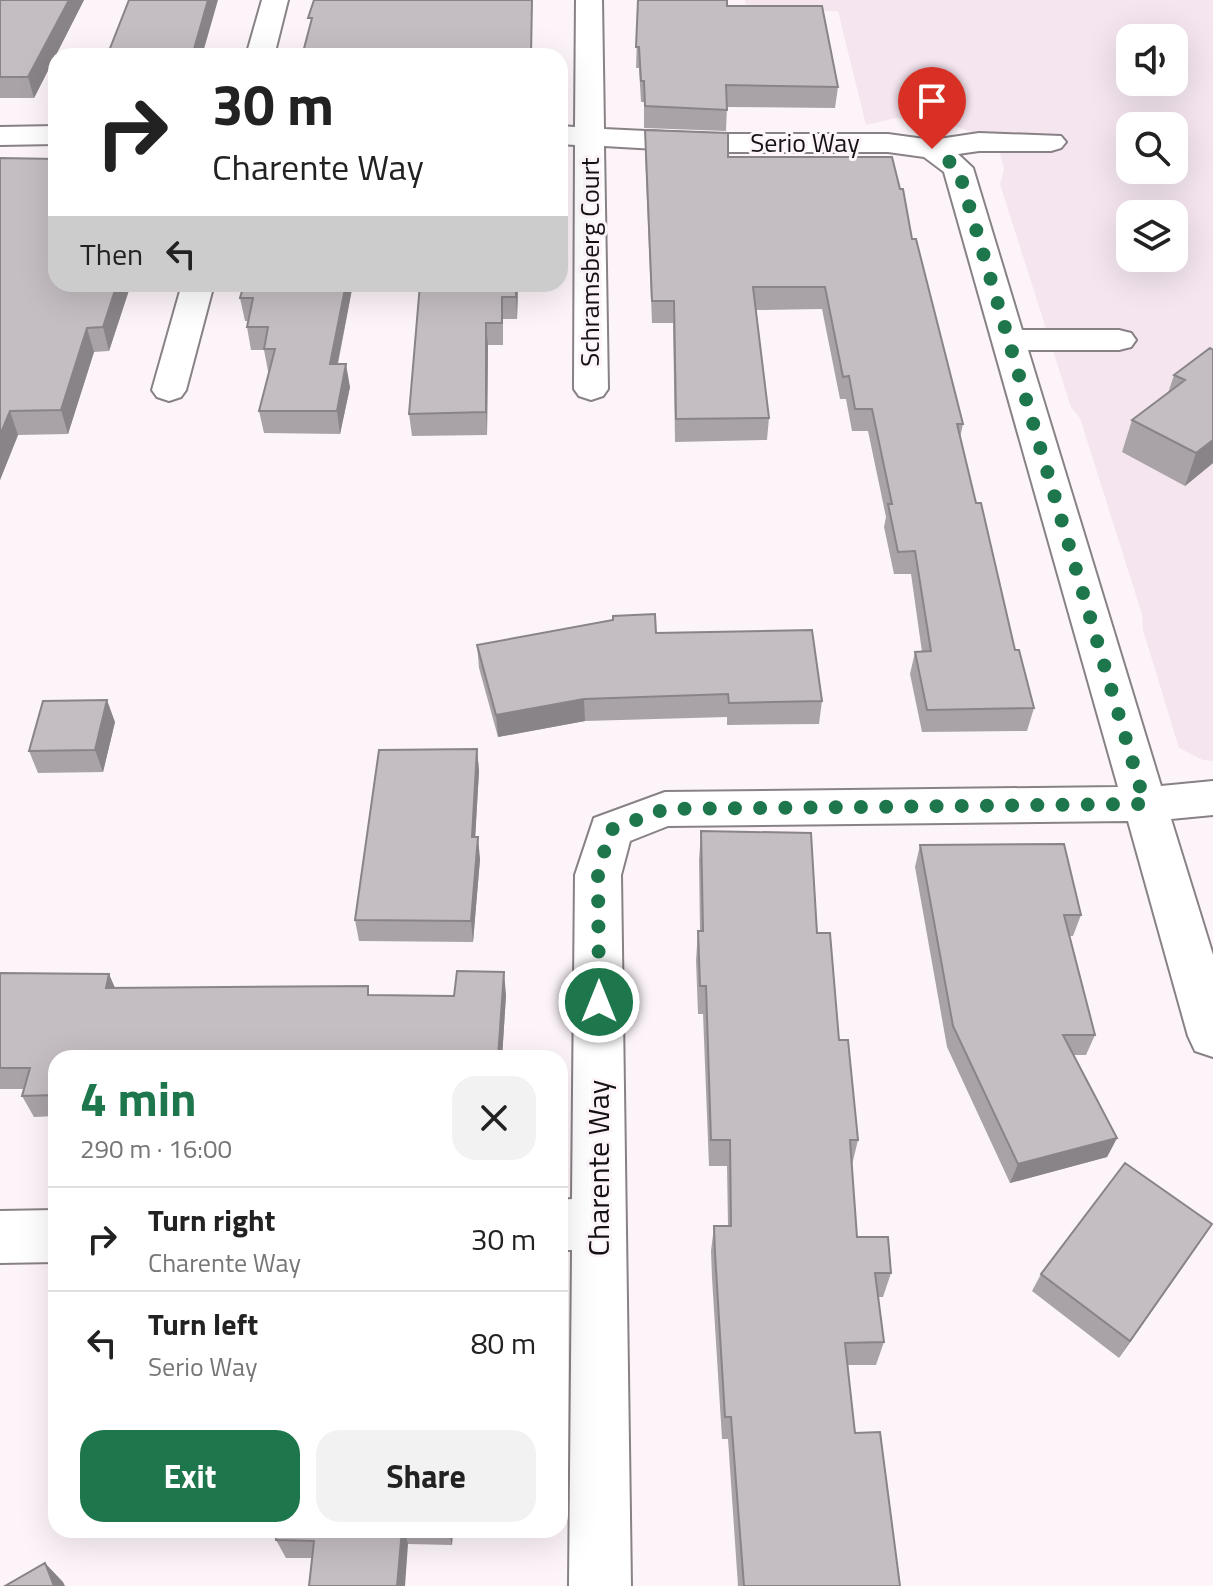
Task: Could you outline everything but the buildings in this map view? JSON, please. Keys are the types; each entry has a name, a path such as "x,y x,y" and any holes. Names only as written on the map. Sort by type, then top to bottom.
{"street":[{"path":"262,48 275,0"},
{"name":"Schramsberg Court","path":"589,0 575,136 591,389"},
{"path":"0,136 48,135"},
{"name":"Serio Way","path":"575,136 708,143 888,143 932,149 979,142 1051,142"},
{"path":"932,149 958,168 1213,1036"},
{"path":"169,390 196,292"},
{"path":"1010,340 1119,340"},
{"name":"Charente Way","path":"600,1586 580,1224 598,875 610,830 665,809 1145,804 1213,798"},
{"path":"0,1237 48,1236"}],"shaded area":[{"path":"745,0 1213,0 1213,761 1203,760 1179,748 1143,630 1142,614 1080,418 1071,407 1000,184 1004,169 1000,153 971,132 946,123 896,118 866,125 838,11 746,10"}],"route":[{"path":"599,1002 598,875 610,830 665,809 1145,804 958,168 932,149"}]}
